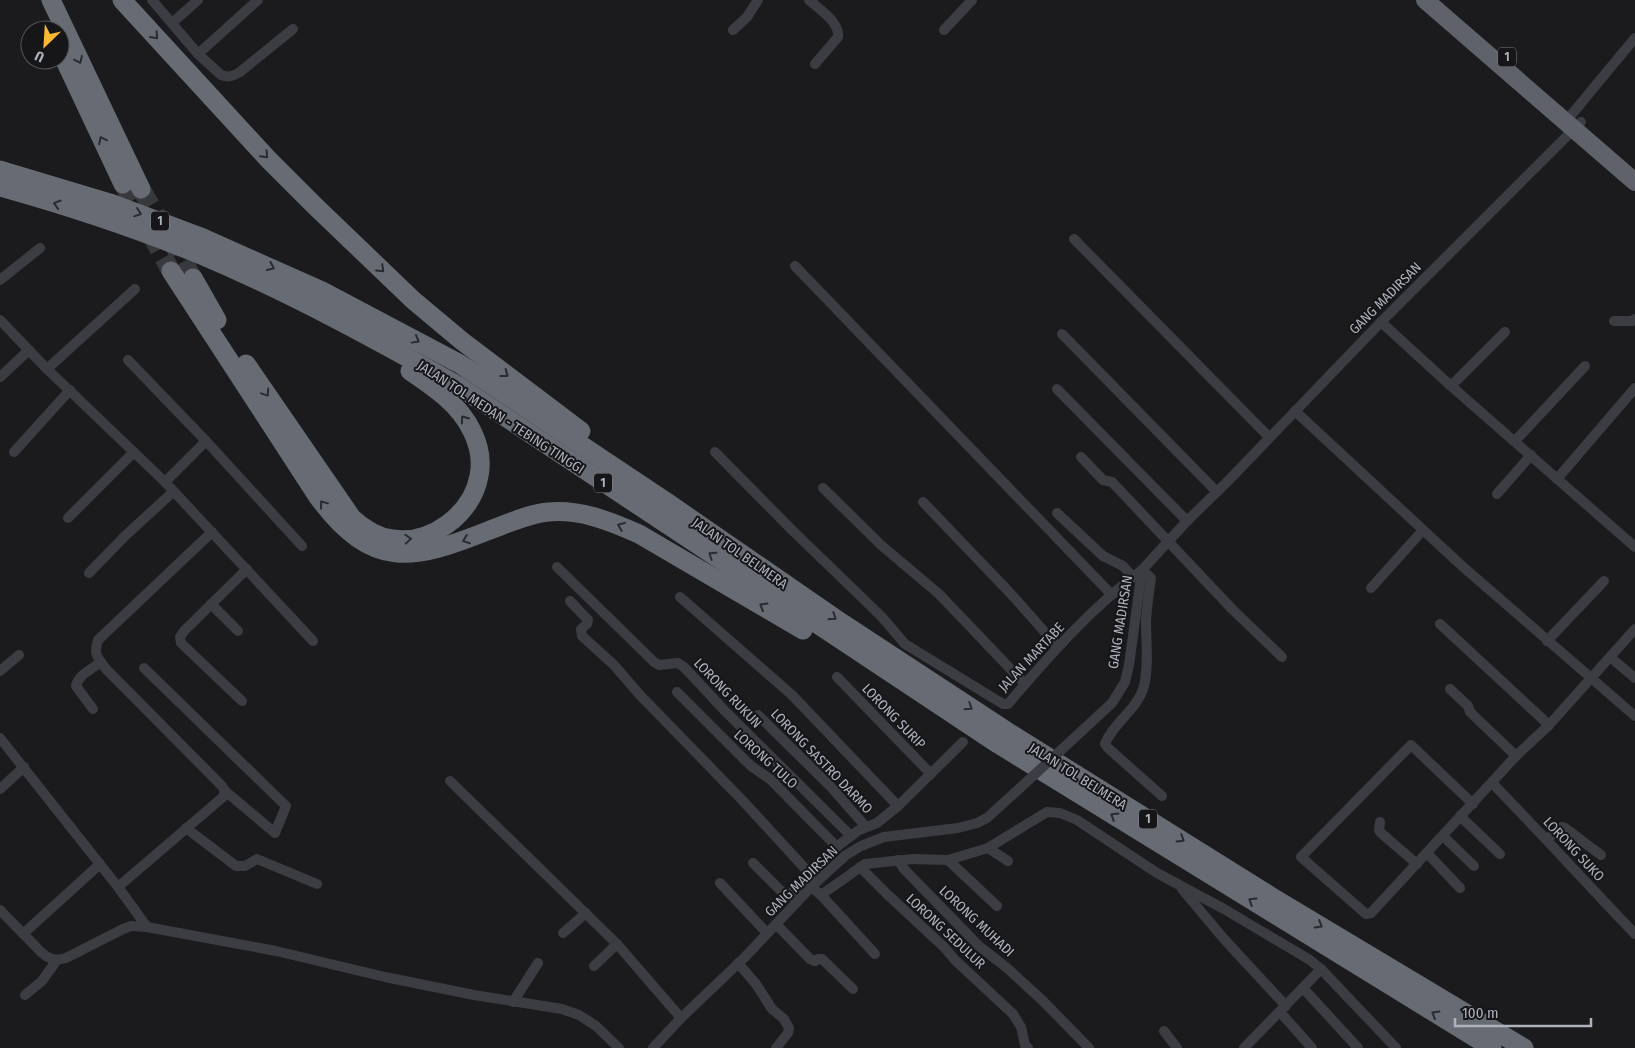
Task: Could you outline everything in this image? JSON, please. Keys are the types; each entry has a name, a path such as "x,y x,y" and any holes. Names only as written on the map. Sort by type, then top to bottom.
{"highway":[{"path":"37,0 46,20"},
{"path":"51,0 141,189"},
{"path":"122,0 268,158 413,300 469,346 604,449 668,503"},
{"name":"1","path":"1425,0 1576,121 1635,182"},
{"name":"1","path":"1440,0 1635,171"},
{"path":"69,70 123,184"},
{"name":"JALAN TOL MEDAN - TEBING TINGGI","path":"0,170 92,196 147,216 234,251 322,291 460,364 668,503"},
{"name":"JALAN TOL MEDAN - TEBING TINGGI","path":"0,187 104,218 201,255 284,293 372,338 457,385 912,689"},
{"path":"171,271 318,497 342,526 354,537 382,550 410,554 438,549 536,514 570,512 598,518 639,534 858,663 912,689"},
{"path":"193,278 218,322 352,518 376,535 404,540 427,536 448,524 467,502 479,478 478,447 464,417 452,403 390,357 284,293"},
{"name":"JALAN TOL BELMERA","path":"668,503 842,623 1008,732 1272,897 1524,1048"},
{"name":"JALAN TOL BELMERA","path":"912,689 1044,773 1492,1048"}],"street":[{"path":"152,0 198,54 221,75 232,77 240,72 293,29"},
{"path":"172,23 198,0"},
{"path":"198,54 258,0"},
{"path":"733,30 747,17 758,0"},
{"path":"809,0 833,21 839,33 838,37 815,64"},
{"path":"944,30 972,0"},
{"name":"GANG MADIRSAN","path":"653,1048 680,1018 776,924 791,901 811,887 846,855 861,846 884,837 958,828 987,818 1112,703 1125,682 1129,665 1142,570 1187,521 1576,121 1635,38"},
{"path":"1074,239 1269,437"},
{"path":"0,280 40,248"},
{"path":"795,266 1112,595"},
{"path":"47,369 135,289"},
{"path":"1614,321 1632,321 1635,319"},
{"path":"0,320 47,369 165,482 312,641"},
{"path":"1381,322 1635,547"},
{"path":"1451,386 1505,332"},
{"path":"1062,334 1217,492"},
{"path":"0,377 29,350"},
{"path":"128,360 206,441 302,546"},
{"path":"1515,441 1585,366"},
{"path":"1057,389 1187,521"},
{"path":"14,452 70,390"},
{"path":"1557,479 1634,391"},
{"path":"1295,412 1423,530 1635,716"},
{"path":"165,482 206,441"},
{"path":"68,518 134,452"},
{"name":"JALAN MARTABE","path":"715,452 793,532 880,616 905,644 1003,704 1008,704 1058,647 1112,595 1142,570"},
{"path":"1497,494 1531,454"},
{"path":"1081,457 1103,480 1112,482 1233,610 1282,657"},
{"path":"823,488 881,545 938,594 1025,684"},
{"path":"89,573 125,536 173,492"},
{"path":"923,502 1016,599 1058,647"},
{"path":"1057,513 1103,556 1123,566 1133,577"},
{"path":"1371,588 1423,530"},
{"path":"144,668 286,806 275,833 225,791 97,658 95,649 98,640 212,532"},
{"name":"LORONG RUKUN","path":"557,567 654,662 659,665 678,662 684,667 725,711 851,836"},
{"path":"242,701 182,643 180,637 247,569"},
{"path":"1142,570 1151,578 1147,603 1147,648 1144,687 1124,719 1107,738 1105,744 1162,796"},
{"path":"1548,641 1604,581"},
{"path":"680,597 792,695 898,806"},
{"path":"570,602 588,620 587,624 581,629 582,636 614,664 639,694 744,802 810,874"},
{"path":"212,604 238,631"},
{"path":"1440,624 1549,725"},
{"path":"1473,804 1411,745 1301,857 1366,914 1371,913 1428,854 1460,816 1473,804 1492,784 1516,756 1549,725 1635,629"},
{"path":"0,671 19,655"},
{"path":"1610,657 1635,678"},
{"path":"93,708 76,686 76,683 78,678 101,662"},
{"name":"LORONG SURIP","path":"837,677 931,774"},
{"path":"1450,689 1467,705 1470,712 1516,756"},
{"name":"LORONG TULO","path":"677,692 750,766 770,779 837,847"},
{"name":"LORONG SASTRO DARMO","path":"758,715 831,787 866,827"},
{"path":"0,738 118,887 147,927"},
{"path":"753,863 791,901 810,874 837,847 851,836 880,820 898,806 963,742"},
{"path":"0,789 24,767"},
{"path":"450,781 617,944 680,1018"},
{"name":"LORONG SUKO","path":"1492,784 1547,839 1577,874 1635,934"},
{"path":"118,887 223,798 225,791"},
{"path":"821,895 865,864 877,861 948,860 988,848 1048,812 1060,813 1078,820 1178,885 1310,960 1321,969 1396,1048"},
{"path":"1460,816 1500,854"},
{"path":"1380,822 1379,830 1381,833 1417,864"},
{"path":"186,828 236,866 245,866 257,859 317,884"},
{"path":"1547,839 1558,829 1566,828 1601,855"},
{"path":"1443,836 1474,866"},
{"path":"988,848 1008,861"},
{"path":"1428,854 1460,888"},
{"name":"LORONG MUHADI","path":"898,860 908,874 979,946 1007,968 1042,1000 1089,1048"},
{"path":"948,860 997,906"},
{"path":"23,934 100,864"},
{"name":"LORONG SEDULUR","path":"860,867 888,896 1013,1014 1021,1027 1025,1045 1028,1048"},
{"path":"720,883 767,933"},
{"path":"1178,885 1283,1009 1312,1048"},
{"path":"811,887 821,895 875,954"},
{"path":"0,910 48,958 58,960 72,955 130,926 147,927 276,951 385,977 513,1002 562,1009 596,1026 619,1048"},
{"path":"564,933 586,914"},
{"path":"776,924 810,959 815,961 818,959 822,960 854,989"},
{"path":"594,966 617,944"},
{"path":"25,996 42,981 58,960"},
{"path":"513,1002 538,963"},
{"path":"738,963 756,984 772,1009 784,1019 789,1028 788,1033 776,1048"},
{"path":"1247,1047 1321,969"},
{"path":"1303,988 1358,1048"},
{"path":"1164,1031 1177,1048"}],"tunnel":[{"path":"123,184 171,271"},
{"path":"141,189 193,278"}]}
